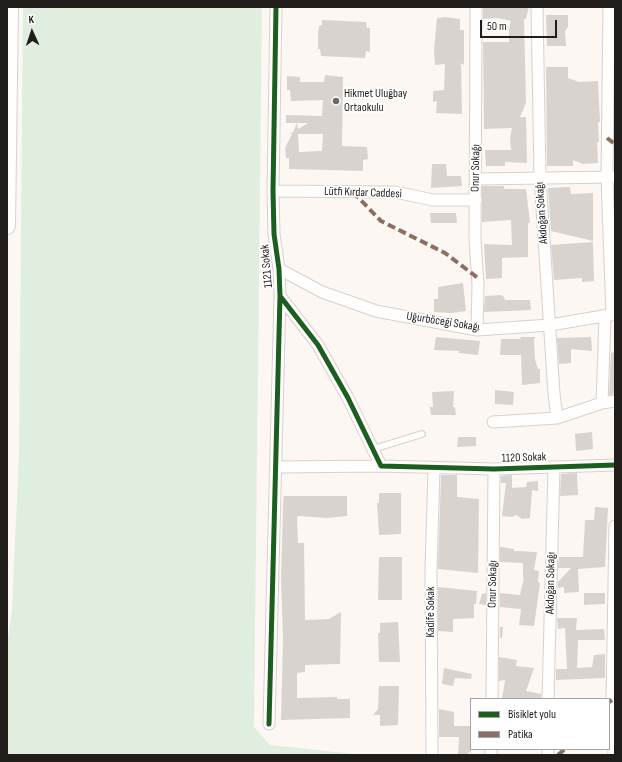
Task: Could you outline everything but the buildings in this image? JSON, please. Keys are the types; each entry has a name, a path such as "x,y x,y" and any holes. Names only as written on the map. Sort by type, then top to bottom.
{"main road":[{"path":"7,226 10,7"}],"street":[{"name":"1121 Sokak","path":"276,7 273,191 274,234 279,269 280,296 318,345 348,398 381,466"},
{"name":"Onur Sokağı","path":"476,7 475,240 478,285 477,330"},
{"name":"Akdoğan Sokağı","path":"537,7 540,178 554,394 557,418"},
{"path":"602,403 611,315 609,7"},
{"path":"476,179 611,177"},
{"name":"Lütfi Kırdar Caddesi","path":"273,191 395,192 433,200 476,200"},
{"name":"Uğurböceği Sokağı","path":"279,269 322,292 376,311 477,330 550,325 611,315"},
{"path":"269,724 280,296"},
{"path":"493,422 557,418 602,403 615,401"},
{"name":"1120 Sokak","path":"434,469 554,468 615,465"},
{"path":"276,466 381,466 434,469"},
{"name":"Akdoğan Sokağı","path":"548,698 554,468"},
{"name":"Kadife Sokak","path":"432,755 431,570 434,469"},
{"name":"Onur Sokağı","path":"492,698 494,469"},
{"path":"614,755 612,700 615,526"}],"lane":[{"path":"373,449 422,434"}],"green space":[{"path":"23,7 262,7 254,727 270,745 365,755 7,755 7,647 12,609 19,452"}],"marked path":[{"path":"607,138 615,144"},
{"path":"353,192 381,221 445,253 478,278"},
{"path":"558,755 564,750"}],"cycle path":[{"path":"276,7 273,191 274,234 279,269 280,296 318,345 348,398 381,466 494,469 615,465"},
{"path":"269,724 280,296"}],"place":[{"name":"Hikmet Uluğbay Ortaokulu","path":"336,101"}]}
